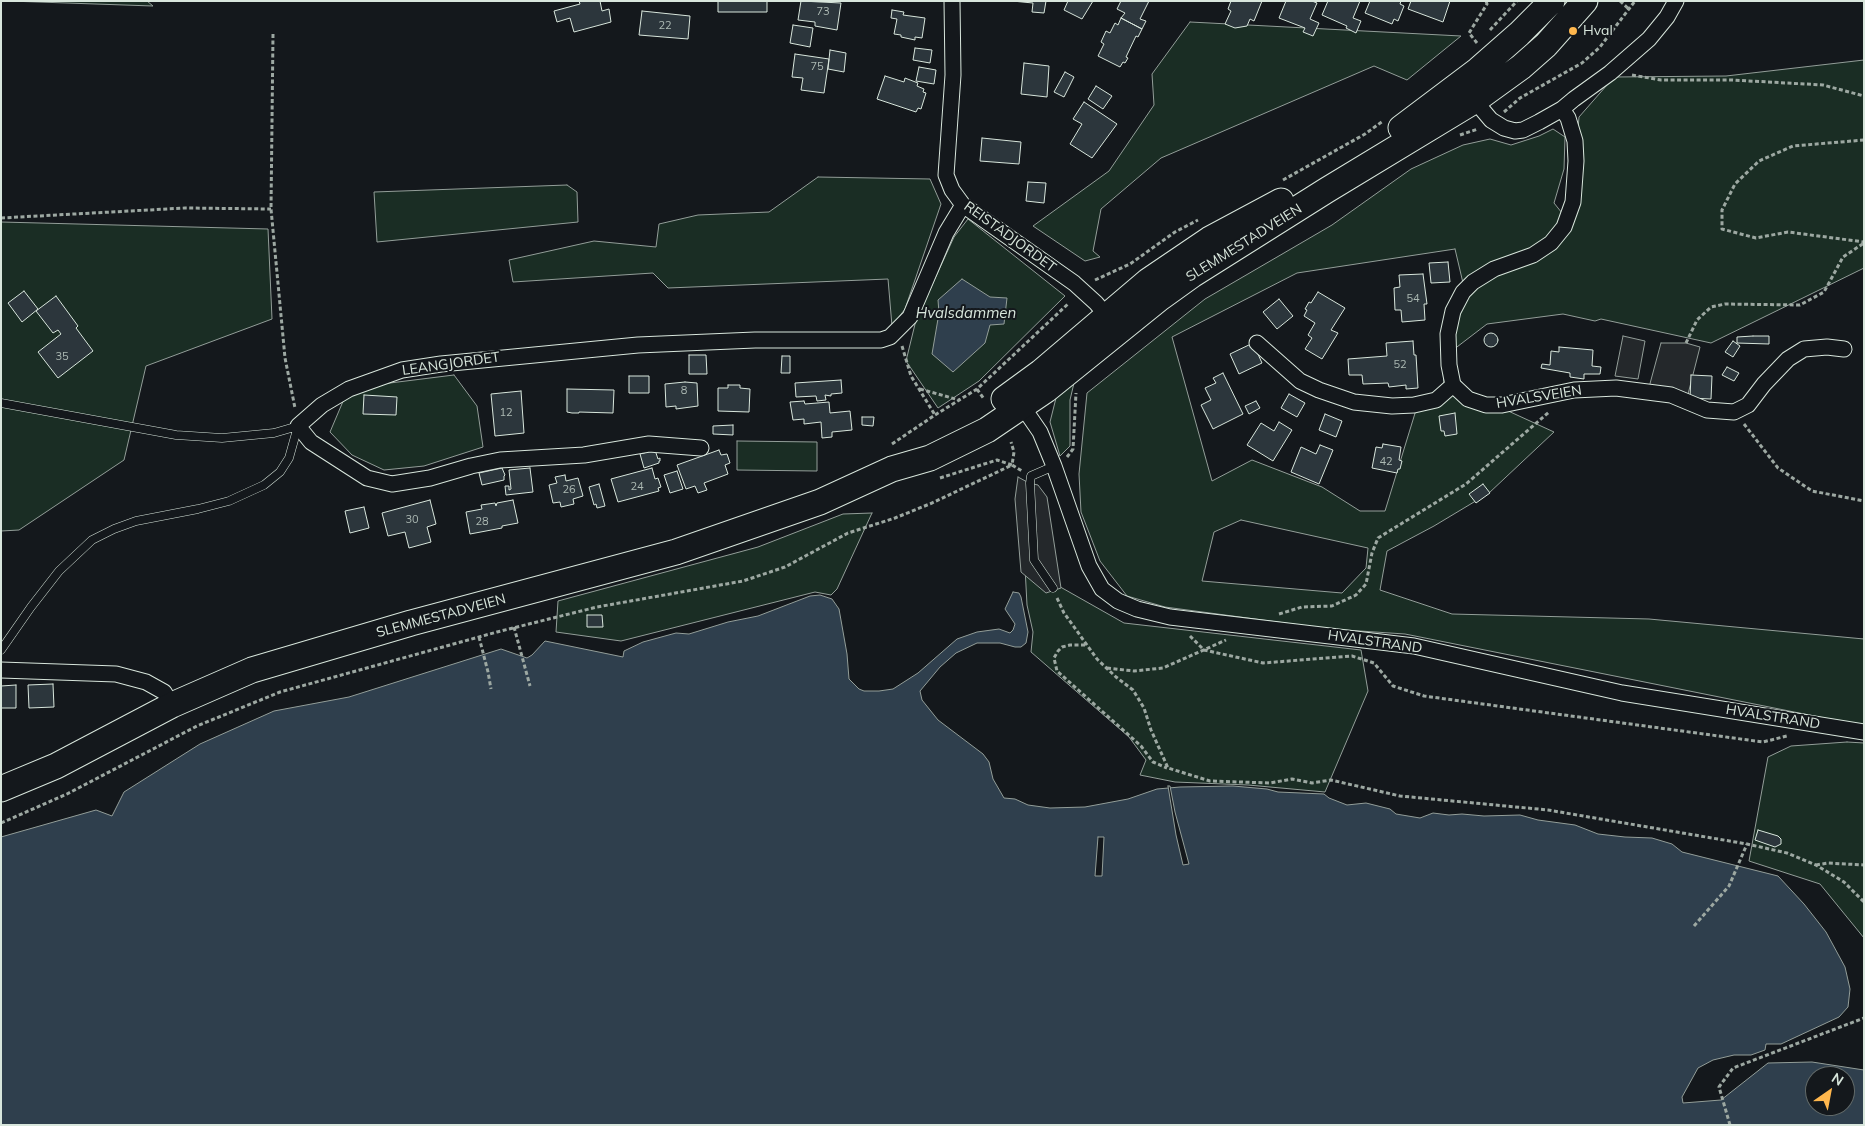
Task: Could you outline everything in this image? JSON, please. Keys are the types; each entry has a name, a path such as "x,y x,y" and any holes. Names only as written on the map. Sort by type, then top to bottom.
{"main road":[{"name":"SLEMMESTADVEIEN","path":"1468,92 1519,34 1552,1"},
{"name":"SLEMMESTADVEIEN","path":"1,789 56,766 210,687 272,662 676,552 820,502 892,469 921,444 1018,400 1046,390 1113,323 1160,298 1468,92 1521,67 1546,45 1585,1"}],"street":[{"name":"REISTADJORDET","path":"952,1 953,75 946,175 952,190 963,204 1074,283 1113,323"},
{"path":"1468,92 1490,120 1504,128 1515,131 1523,130 1562,109 1649,39 1667,17 1676,1"},
{"path":"1256,343 1300,381 1319,390 1354,402 1392,406 1414,405 1436,400 1453,385 1449,365 1448,334 1453,311 1463,292 1473,282 1494,269 1533,255 1550,243 1564,227 1573,202 1576,161 1575,141 1568,118 1562,109"},
{"path":"899,330 910,317 946,233 963,204"},
{"name":"LEANGJORDET","path":"298,426 322,405 348,389 402,370 498,357 638,345 755,340 881,340 890,337 899,330"},
{"path":"1734,412 1748,405 1788,358 1804,349 1827,347 1844,349"},
{"name":"HVALSVEIEN","path":"1453,385 1468,399 1486,405 1502,405 1574,390 1616,388 1670,395 1707,410 1734,412"},
{"name":"HVALSTRAND","path":"1018,400 1040,432 1089,566 1102,589 1118,601 1137,609 1170,617 1414,646 1622,692 1864,732"},
{"path":"298,426 312,442 360,474 367,478 392,484 430,478 500,460 584,455 649,444 701,448"},
{"path":"1,670 116,674 146,682 164,692 172,705"}],"lane":[{"path":"1,402 176,436 222,438 274,433 298,426"},
{"path":"1,650 59,571 92,540 136,521 229,501 264,485 280,472 288,458 298,426"},
{"path":"1053,588 1034,560 1030,483 1031,476 1054,466"}],"path":[{"path":"1477,43 1470,33 1487,4 1486,1"},
{"path":"1470,49 1517,1"},
{"path":"1620,1 1630,10"},
{"path":"1457,136 1476,130 1520,98 1582,62 1600,48 1635,1"},
{"path":"273,34 271,209 285,358 298,426"},
{"path":"1611,71 1661,80 1732,80 1822,85 1864,96"},
{"path":"1279,182 1365,134 1386,118"},
{"path":"1864,140 1793,146 1759,161 1735,184 1722,210 1722,229 1756,238 1788,232 1864,242"},
{"path":"1,218 185,208 271,209"},
{"path":"1095,280 1130,264 1175,232 1201,218"},
{"path":"1686,343 1697,320 1711,307 1725,304 1800,305 1824,292 1843,257 1864,242"},
{"path":"892,444 978,389 1069,303"},
{"path":"899,330 911,376 935,415"},
{"path":"1054,466 1073,449 1078,386"},
{"path":"919,388 960,400"},
{"path":"978,389 986,402"},
{"path":"1106,668 1134,671 1163,668 1254,628 1278,614 1302,607 1332,606 1356,595 1366,584 1372,553 1378,538 1466,484 1574,390"},
{"path":"1734,412 1778,468 1812,491 1864,501"},
{"path":"1011,442 1014,452 1012,465"},
{"path":"934,480 997,460 1012,465 1031,476"},
{"path":"1,823 67,794 197,726 280,692 479,637 597,607 743,581 785,567 848,533 895,518 932,503 1012,465"},
{"path":"1053,588 1064,613 1086,645 1106,668 1133,690 1144,708 1151,730 1168,768"},
{"path":"1170,617 1204,650 1263,663 1352,656 1374,663 1393,686 1424,696 1763,742 1790,735"},
{"path":"514,628 530,686"},
{"path":"479,637 491,689"},
{"path":"1086,645 1070,645 1062,648 1054,658 1057,671 1141,746 1153,762 1168,768 1210,781 1270,783 1292,779 1312,783 1331,780 1400,796 1548,810 1746,844 1786,854 1816,865 1844,882 1864,902"},
{"path":"1694,926 1729,886 1746,844"},
{"path":"1816,865 1828,863 1864,865"},
{"path":"1730,1125 1719,1088 1732,1068 1864,1018"}],"green space":[{"path":"9,1 147,1 153,6"},
{"path":"1190,22 1461,36 1407,80 1374,66 1161,158 1101,209 1093,251 1100,257 1085,261 1033,226 1109,171 1154,105 1152,74"},
{"path":"1864,60 1864,268 1711,343 1601,319 1595,321 1563,314 1487,324 1453,350 1455,373 1469,393 1554,432 1489,493 1387,551 1380,590 1452,614 1649,619 1864,639 1864,726 1405,634 1330,629 1165,607 1127,596 1100,561 1081,512 1079,474 1087,393 1205,299 1332,225 1411,169 1463,145 1490,139 1511,145 1539,136 1553,129 1565,137 1564,169 1554,203 1570,223 1579,117 1614,77 1726,76","holes":["1455,249 1463,283 1442,357 1444,384 1442,405 1416,410 1385,511 1360,511 1322,487 1252,460 1212,481 1172,337 1297,273","1241,520 1368,548 1366,568 1342,593 1202,581 1214,532"]},
{"path":"818,177 930,179 941,204 905,309 892,326 888,279 668,288 653,273 513,282 509,260 594,241 656,247 659,224 698,215 769,212"},
{"path":"567,185 577,192 578,222 377,242 374,192"},
{"path":"968,219 1065,296 979,381 938,408 906,361 916,320 954,237"},
{"path":"1,222 268,229 272,319 146,366 124,460 19,530 1,531"},
{"path":"454,375 477,406 483,447 424,466 384,470 352,455 330,432 344,399 374,385"},
{"path":"1074,383 1070,400 1070,446 1060,456 1050,422 1057,394"},
{"path":"737,441 817,442 817,471 737,470"},
{"path":"872,513 837,589 831,595 815,592 621,641 556,632 558,601 758,547 843,514"},
{"path":"1025,567 1124,623 1361,650 1368,691 1325,792 1248,785 1175,782 1140,775 1146,760 1129,737 1031,652 1033,632 1027,605"},
{"path":"1847,742 1864,743 1864,938 1820,884 1749,861 1768,757 1791,746"}],"shaded area":[{"path":"1623,336 1645,341 1638,379 1615,376"},
{"path":"1661,343 1686,343 1700,347 1686,402 1648,391"},
{"path":"1018,477 1038,485 1047,497 1061,588 1046,593 1021,572 1015,499"}],"water":[{"name":"Hvalsdammen","path":"962,279 990,297 1007,298 1004,324 990,325 985,343 953,372 932,354 939,313 938,300"},
{"path":"1013,592 1019,593 1021,597 1028,632 1026,643 1021,647 1015,647 1000,643 977,643 956,653 940,667 920,691 922,700 938,720 983,754 989,762 993,779 1004,798 1015,799 1028,805 1050,808 1085,807 1128,799 1157,789 1180,787 1233,786 1267,789 1278,792 1324,794 1347,805 1366,803 1390,809 1396,814 1420,818 1433,813 1484,816 1520,815 1538,820 1575,825 1598,834 1652,838 1672,844 1682,852 1778,876 1804,904 1826,932 1845,967 1850,989 1848,1007 1839,1017 1781,1044 1766,1044 1765,1050 1751,1055 1734,1055 1713,1060 1698,1068 1682,1097 1683,1103 1721,1100 1768,1063 1812,1062 1838,1066 1805,1066 1805,1116 1855,1116 1855,1069 1864,1070 1864,1125 1,1125 1,837 96,810 112,816 124,792 200,744 274,711 349,697 501,649 527,658 545,641 623,657 624,651 643,642 676,633 689,634 728,622 758,616 810,596 820,595 832,599 839,609 847,654 849,679 859,689 864,691 879,691 893,689 918,673 957,639 977,632 999,629 1010,633 1015,624 1005,609"}],"pier":[{"path":"1168,786 1170,786 1189,864 1183,865"},
{"path":"1098,837 1104,837 1102,876 1095,876"}],"building":[{"path":"579,1 600,1 602,11 609,9 611,22 574,32 570,18 557,22 554,11 580,4"},
{"path":"718,1 767,1 767,12 718,12"},
{"path":"801,1 841,3 837,30 815,26 815,22 798,20"},
{"path":"1012,1 1046,1 1044,13 1032,12 1033,3"},
{"path":"1068,1 1093,1 1082,19 1064,10"},
{"path":"1121,1 1149,1 1140,19 1146,21 1142,29 1121,18 1125,13 1117,9"},
{"path":"1231,1 1262,1 1254,21 1250,19 1247,26 1235,28 1225,24 1231,11 1228,9"},
{"path":"1286,1 1312,1 1317,3 1310,19 1319,23 1313,36 1303,32 1305,28 1279,18"},
{"path":"1328,1 1360,1 1353,18 1361,21 1356,33 1346,28 1347,26 1322,15"},
{"path":"1370,1 1401,1 1400,4 1404,6 1398,21 1394,19 1392,24 1365,13"},
{"path":"1411,1 1450,1 1443,22 1408,9"},
{"path":"892,10 904,12 903,15 925,18 922,38 915,37 915,40 894,34 897,19 891,18"},
{"path":"642,11 690,16 688,39 639,35"},
{"path":"1121,18 1142,29 1138,37 1136,36 1126,57 1128,58 1120,67 1098,56 1104,44 1101,42 1106,31 1110,33 1115,23 1118,25"},
{"path":"793,25 813,28 810,47 790,43"},
{"path":"915,48 932,50 930,63 913,60"},
{"path":"830,50 846,53 844,72 828,69"},
{"path":"795,54 829,59 824,93 801,90 803,78 792,77"},
{"path":"1024,63 1049,66 1047,97 1021,94"},
{"path":"919,67 936,70 934,84 916,81"},
{"path":"1065,72 1074,77 1064,97 1054,92"},
{"path":"885,76 904,82 905,78 918,83 917,86 924,89 923,92 926,93 921,109 918,108 916,112 877,99"},
{"path":"1096,86 1112,96 1103,109 1088,99"},
{"path":"1084,102 1117,124 1092,158 1070,144 1082,124 1073,119"},
{"path":"982,138 1021,142 1019,164 980,161"},
{"path":"1028,182 1046,183 1044,203 1026,201"},
{"path":"1448,262 1450,282 1431,283 1429,263"},
{"path":"1423,274 1427,304 1424,304 1425,320 1402,322 1401,310 1395,310 1394,288 1400,287 1399,275"},
{"path":"24,291 38,309 22,322 8,303"},
{"path":"1318,292 1345,308 1331,330 1338,333 1322,359 1305,349 1312,338 1308,335 1315,323 1304,316 1307,310 1305,309"},
{"path":"56,296 78,326 76,328 93,351 58,378 38,352 61,334 58,330 53,333 36,311"},
{"path":"1279,299 1293,316 1277,329 1263,312"},
{"path":"1491,333 1496,335 1498,340 1496,345 1491,347 1486,345 1484,340 1486,335"},
{"path":"1769,336 1769,344 1737,343 1737,337"},
{"path":"1413,341 1414,355 1416,355 1418,388 1406,389 1406,385 1389,387 1388,383 1363,384 1362,375 1349,375 1348,359 1387,356 1386,343"},
{"path":"1733,341 1740,346 1733,357 1725,352"},
{"path":"1253,343 1262,363 1239,374 1230,354"},
{"path":"1559,347 1593,350 1592,366 1601,367 1600,374 1584,374 1584,379 1570,377 1570,373 1541,368 1542,364 1550,365 1551,351 1559,352"},
{"path":"689,355 706,355 707,374 689,374"},
{"path":"782,356 790,356 790,373 781,373"},
{"path":"1727,367 1739,373 1734,381 1722,375"},
{"path":"1223,373 1243,414 1213,429 1201,405 1211,400 1205,388 1216,383 1213,378"},
{"path":"1691,375 1712,376 1711,399 1690,398"},
{"path":"629,376 649,376 649,393 629,393"},
{"path":"841,380 842,393 831,394 831,396 825,395 826,400 817,401 816,396 796,397 795,383"},
{"path":"697,383 698,406 676,409 676,406 666,407 665,384"},
{"path":"728,385 740,385 740,388 750,389 749,412 718,411 718,388 728,388"},
{"path":"567,389 614,390 613,413 567,412"},
{"path":"521,391 524,433 495,436 491,394"},
{"path":"1289,394 1305,403 1297,417 1281,408"},
{"path":"364,395 397,397 396,415 363,414"},
{"path":"804,401 805,404 829,402 830,413 850,411 852,430 832,432 832,437 822,438 821,422 804,424 804,419 793,420 790,402"},
{"path":"1256,401 1260,408 1249,414 1245,406"},
{"path":"1455,413 1457,434 1445,436 1444,431 1441,431 1439,416"},
{"path":"1325,414 1342,421 1336,437 1319,430"},
{"path":"862,417 874,417 873,426 862,425"},
{"path":"1279,422 1292,430 1273,461 1247,445 1261,423 1274,431"},
{"path":"733,425 733,435 713,434 713,426"},
{"path":"1383,444 1401,447 1399,460 1402,461 1397,473 1372,468 1376,447 1382,448"},
{"path":"1320,445 1333,450 1319,484 1291,472 1301,447 1316,454"},
{"path":"655,450 658,459 660,458 659,463 644,468 640,454"},
{"path":"719,450 721,455 727,454 730,463 725,465 728,474 704,483 707,490 698,493 695,486 686,489 677,465"},
{"path":"502,468 505,475 504,480 482,485 479,473"},
{"path":"530,468 533,492 506,495 505,486 509,486 509,490 511,489 509,470"},
{"path":"652,468 655,479 658,478 661,487 658,488 659,491 618,502 611,479"},
{"path":"677,471 683,489 670,493 664,475"},
{"path":"565,475 566,481 578,478 583,496 573,499 574,504 561,507 560,502 553,503 549,485 557,483 555,477"},
{"path":"599,484 605,506 597,508 596,504 594,505 589,487"},
{"path":"1483,484 1490,493 1476,503 1469,494"},
{"path":"430,500 436,524 427,527 431,542 409,548 405,532 388,536 382,513"},
{"path":"513,500 518,523 470,534 466,512 482,509 481,505 495,503 496,506 497,503"},
{"path":"364,507 369,528 350,533 345,511"},
{"path":"587,615 602,615 603,627 587,627"},
{"path":"53,684 54,707 29,708 28,685"},
{"path":"16,685 16,708 1,708 1,686"},
{"path":"1758,830 1778,836 1781,839 1781,844 1775,847 1755,840"}],"place":[{"name":"Hval","path":"1573,31"}]}
